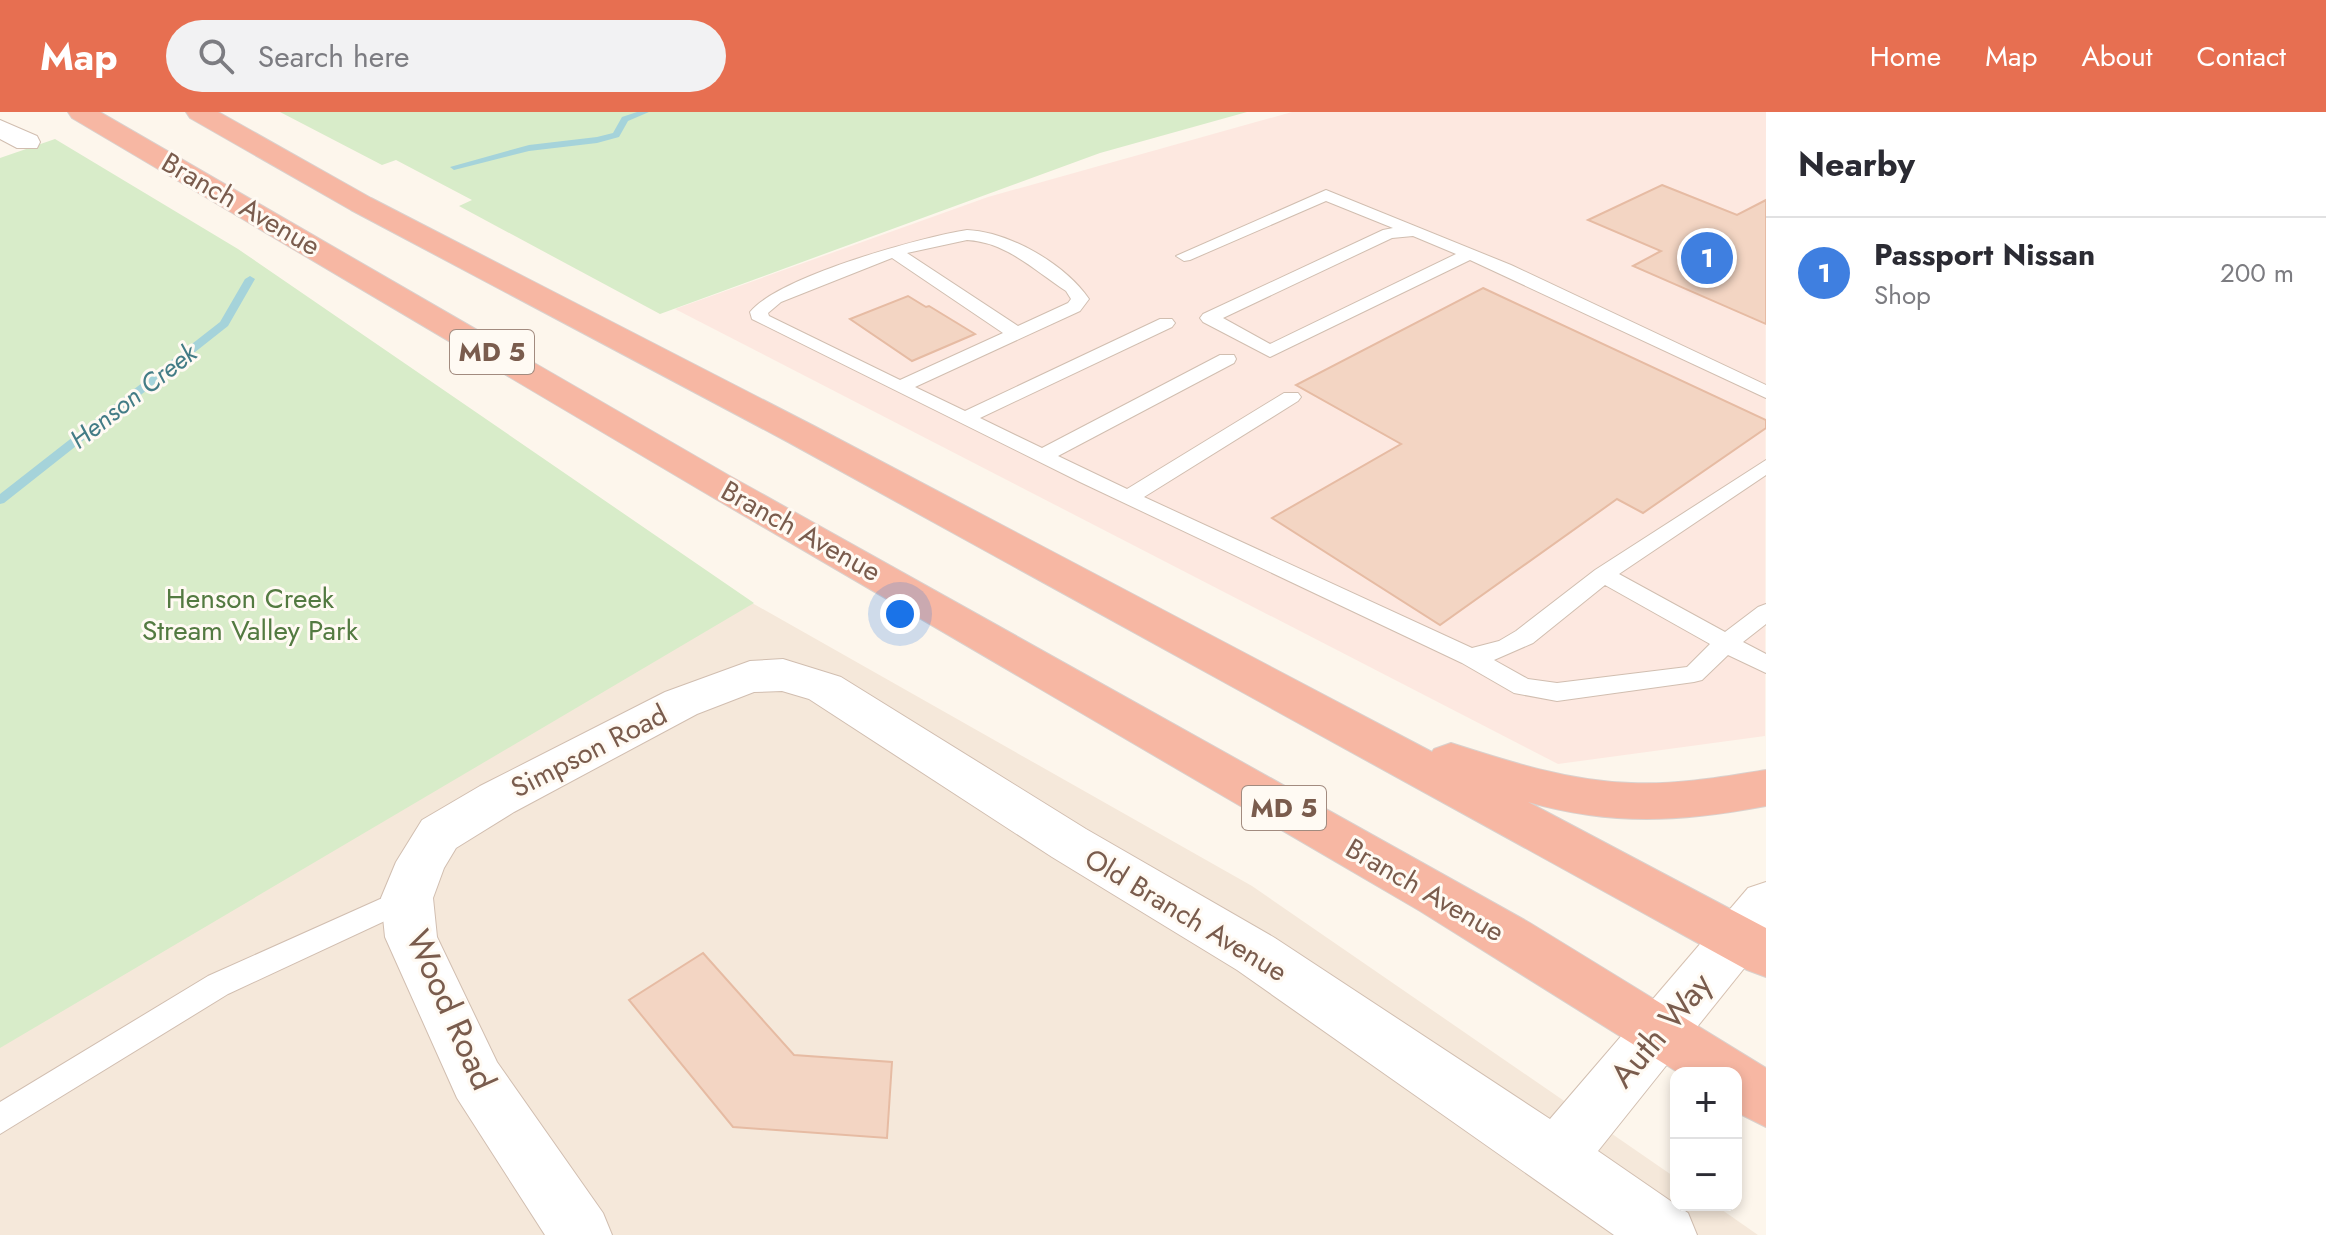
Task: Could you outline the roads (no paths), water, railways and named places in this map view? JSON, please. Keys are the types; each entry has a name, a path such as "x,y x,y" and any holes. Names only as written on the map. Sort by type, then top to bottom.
{"highway":[{"name":"Branch Avenue","path":"81,112 715,483 820,539 982,637 1398,873 1661,1030 1717,1067"},
{"name":"MD 5","path":"199,112 361,204 583,318 1349,728 1757,932"},
{"path":"1349,728 1494,775 1568,794 1631,802 1691,801 1766,788"},
{"path":"1742,1084 1766,1100"}],"street":[{"path":"0,128 27,142"},
{"name":"Old Branch Avenue","path":"681,703 750,677 783,675 825,688 1069,843 1256,954 1666,1235"},
{"name":"Simpson Road","path":"497,799 681,703"},
{"name":"Wood Road","path":"497,799 439,834 421,862 407,898 411,937 477,1080 581,1235"},
{"name":"Auth Way","path":"1556,1157 1661,1030 1757,932"}],"lane":[{"path":"1184,256 1326,195 1470,254 1766,392"},
{"path":"1415,231 1389,233 1209,318 1270,351 1470,254"},
{"path":"900,387 1074,307 1080,299 1072,287 998,239 984,235 960,235 894,252 775,298 759,312 761,319 900,387 965,418 1042,456 1470,657 1523,687 1557,692 1694,674 1726,643 1766,612"},
{"path":"894,252 1016,333"},
{"path":"965,418 1166,323"},
{"path":"1042,456 1227,359"},
{"path":"1129,497 1291,397"},
{"path":"1470,657 1492,655 1519,640 1603,575 1766,466"},
{"path":"1603,575 1766,665"},
{"path":"0,1119 218,985 407,898"}],"waterway":[{"name":"Henson Creek","path":"454,167 529,148 616,135 625,119 645,112"},
{"name":"Henson Creek","path":"0,500 224,324 250,279"}],"place":[{"name":"Passport Nissan","path":"1707,258"}],"park label":[{"name":"Henson Creek Stream Valley Park","path":"250,614"}]}
